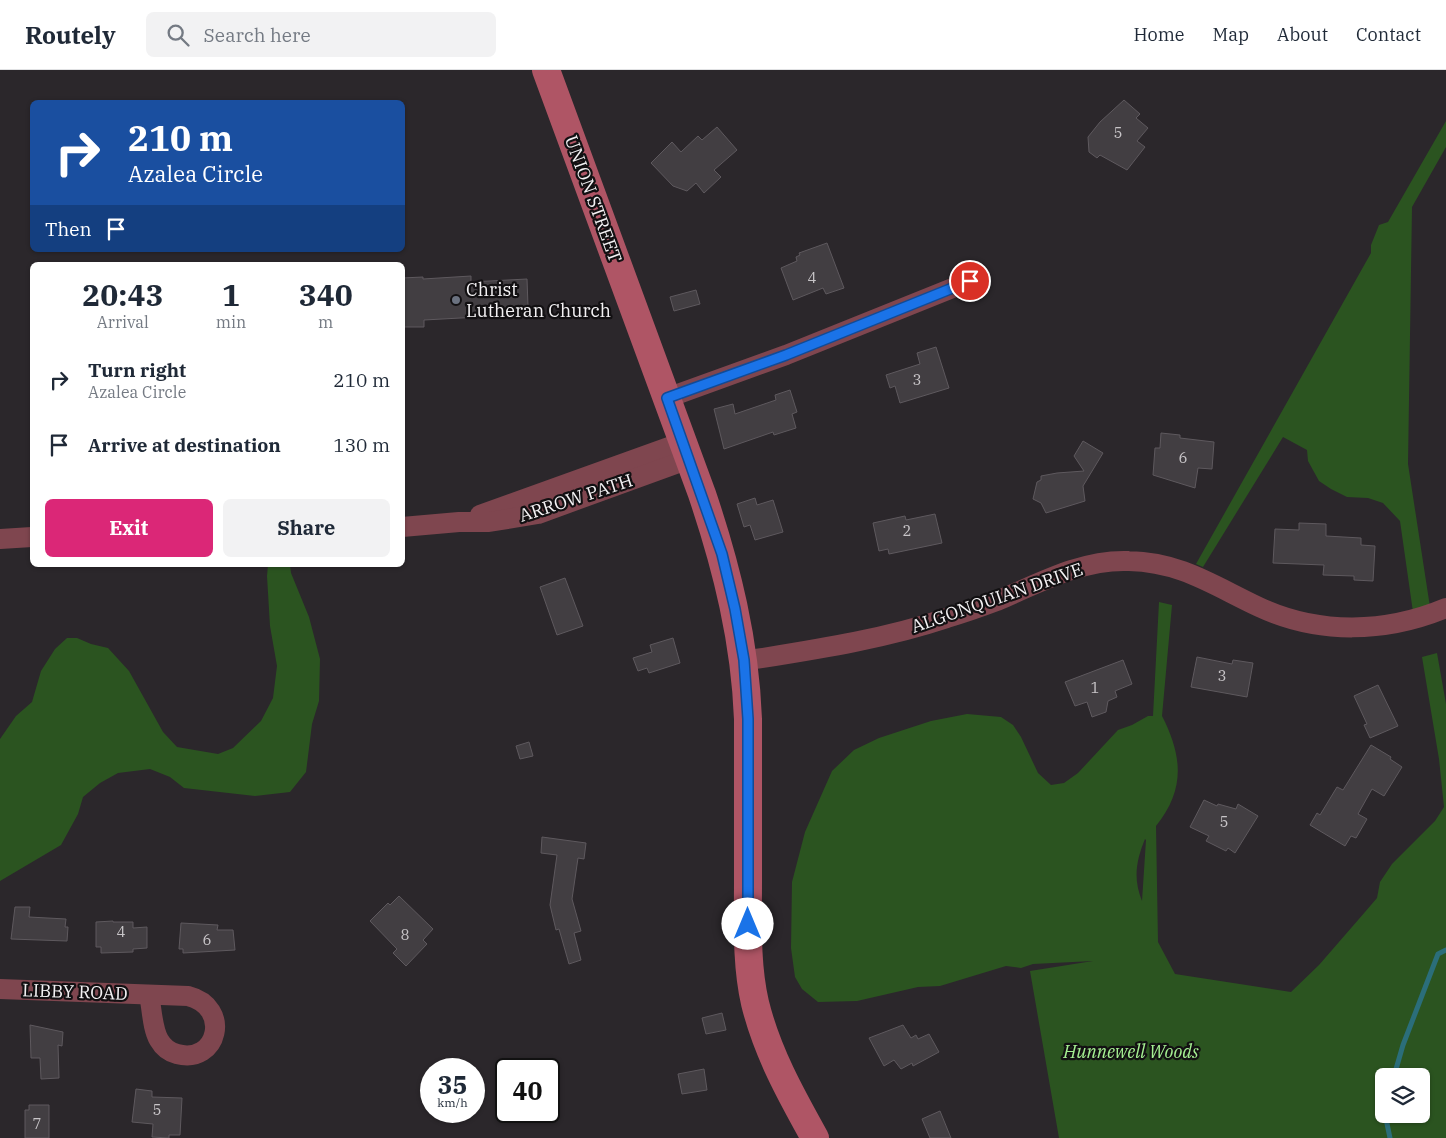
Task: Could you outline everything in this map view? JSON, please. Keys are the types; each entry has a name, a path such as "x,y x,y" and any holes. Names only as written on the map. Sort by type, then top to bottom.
{"street":[{"name":"UNION STREET","path":"546,70 667,398 722,554 735,609 744,660 748,719 748,924 750,978 762,1027 771,1053 815,1138"},
{"path":"667,398 786,355 970,281"},
{"name":"ARROW PATH","path":"405,527 498,521 538,514 686,451"},
{"path":"0,538 30,537"},
{"name":"ALGONQUIAN DRIVE","path":"744,660 856,642 917,627 995,601 1074,569 1109,562 1145,561 1181,570 1200,577 1277,615 1319,626 1341,628 1385,625 1428,616 1446,608"},
{"name":"LIBBY ROAD","path":"0,989 149,995"}],"green space":[{"path":"1446,121 1446,147 1412,207 1408,464 1430,607 1413,612 1400,521 1383,503 1368,498 1347,497 1319,481 1308,461 1307,450 1283,437 1203,567 1196,564 1371,253 1371,245 1379,225 1388,222"},
{"path":"268,567 290,567 309,617 320,659 319,701 312,724 306,772 290,792 255,796 184,788 170,777 150,769 118,773 100,783 83,797 78,814 61,845 0,881 0,739 16,716 32,702 41,671 55,649 67,638 77,638 108,648 129,671 163,732 177,747 218,754 233,748 261,721 273,698 277,666 270,626"},
{"name":"Hunnewell Woods","path":"1159,602 1172,605 1162,716 1174,745 1178,773 1172,799 1156,826 1158,942 1175,974 1291,992 1319,965 1377,898 1380,882 1392,864 1435,821 1444,807 1439,759 1422,657 1437,653 1446,704 1446,1138 1059,1138 1030,971 1093,961 1033,964 1021,968 1006,966 940,986 918,987 857,1001 818,1002 802,989 795,977 791,948 792,882 805,832 832,771 854,750 879,738 931,721 967,714 1001,717 1013,725 1021,737 1038,773 1051,785 1064,783 1078,773 1118,730 1148,716 1153,716","holes":["1146,840 1142,901 1137,885 1137,870 1139,855"]}],"building":[{"path":"1124,100 1140,114 1136,118 1148,128 1137,141 1145,147 1127,170 1100,155 1097,158 1089,152 1088,137 1100,122"},
{"path":"717,127 737,150 714,170 721,177 704,193 696,183 687,191 673,186 651,163 672,142 681,152 698,136 702,140"},
{"path":"827,243 844,288 826,294 823,288 793,300 781,268 797,261 796,257 800,255 799,253"},
{"path":"471,276 471,282 527,279 528,306 478,309 479,317 424,320 424,327 405,327 405,278 423,277 423,279"},
{"path":"696,290 700,304 674,311 670,297"},
{"path":"936,347 949,388 900,403 895,386 890,388 886,375 920,364 917,353"},
{"path":"790,390 797,412 792,414 796,428 774,435 773,432 724,449 714,409 733,404 735,414 776,400 775,395"},
{"path":"1161,433 1180,435 1180,438 1214,442 1212,469 1198,468 1195,488 1153,475 1155,448 1160,448"},
{"path":"1083,441 1103,453 1083,486 1085,501 1046,513 1041,503 1033,499 1037,482 1041,480 1041,476 1084,471 1074,456"},
{"path":"755,498 757,505 773,500 783,532 755,540 750,525 744,527 737,504"},
{"path":"935,514 942,543 889,554 888,549 879,551 873,523 905,516 906,520"},
{"path":"1299,523 1326,524 1326,536 1361,538 1361,545 1375,546 1373,581 1354,580 1354,576 1323,575 1324,565 1273,563 1275,529 1299,530"},
{"path":"565,578 583,626 557,635 540,587"},
{"path":"673,638 680,663 649,673 647,668 638,671 633,658 652,652 650,645"},
{"path":"1197,657 1232,664 1233,660 1253,663 1247,697 1191,687"},
{"path":"1123,660 1132,684 1115,691 1117,697 1108,701 1106,712 1092,717 1087,702 1075,706 1065,682"},
{"path":"1378,685 1398,726 1370,738 1364,725 1367,724 1354,696"},
{"path":"529,742 533,756 520,759 516,746"},
{"path":"1371,745 1391,757 1390,759 1402,767 1384,796 1372,789 1358,814 1367,819 1356,838 1351,836 1345,846 1310,825 1317,813 1320,815 1337,787 1343,790"},
{"path":"1204,800 1217,806 1218,804 1236,809 1238,804 1258,816 1235,853 1228,848 1226,851 1206,841 1209,836 1190,827"},
{"path":"542,837 586,843 584,859 578,858 572,899 581,931 574,933 581,960 569,964 559,929 556,930 550,905 557,855 541,853"},
{"path":"399,896 433,929 423,940 427,944 406,966 393,953 397,949 370,921 388,903 390,905"},
{"path":"15,907 30,907 29,917 66,919 65,927 68,927 67,941 11,939"},
{"path":"96,922 133,922 133,928 147,927 147,948 133,949 133,952 101,953 101,947 96,947"},
{"path":"181,923 218,925 217,930 233,930 235,950 183,953 183,949 179,949"},
{"path":"722,1013 726,1030 706,1034 702,1018"},
{"path":"30,1025 63,1032 62,1046 58,1045 59,1078 41,1079 40,1058 31,1058"},
{"path":"903,1025 911,1038 916,1035 918,1039 929,1034 939,1052 913,1066 912,1063 901,1069 894,1060 884,1066 869,1038"},
{"path":"704,1069 707,1090 682,1094 678,1074"},
{"path":"136,1089 152,1091 152,1097 182,1098 180,1135 169,1135 169,1138 152,1137 153,1124 132,1122"},
{"path":"29,1105 49,1105 49,1138 25,1138 25,1110 29,1110"},
{"path":"940,1111 951,1138 930,1138 922,1119"}],"waterway":[{"path":"1396,1068 1403,1045 1438,954 1446,950"},
{"path":"1387,1123 1390,1138"}],"place":[{"name":"Christ Lutheran Church","path":"456,300"}],"route":[{"path":"748,924 748,719 744,660 735,609 722,554 667,398 786,355 970,281"}]}
